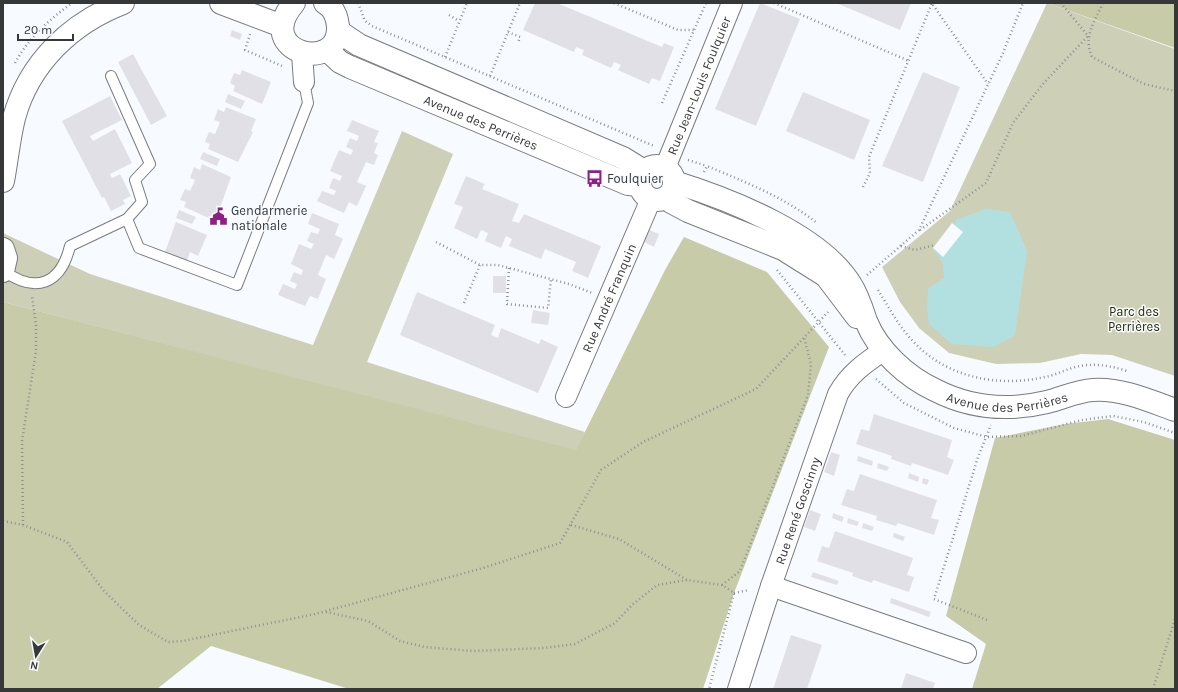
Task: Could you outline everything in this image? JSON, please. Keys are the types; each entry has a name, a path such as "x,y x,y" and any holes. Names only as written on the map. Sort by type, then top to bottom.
{"street":[{"path":"3,181 14,118 28,80 48,53 71,32 101,12 123,3"},
{"path":"221,3 282,26"},
{"path":"294,3 285,13 282,26 284,38 291,48 302,54 315,54 327,50 334,42 338,32 338,18 331,6 325,3"},
{"name":"Rue Jean-Louis Foulquier","path":"659,179 732,3"},
{"name":"Avenue des Perrières","path":"338,32 359,45 623,158 659,179 697,189 801,237 837,267 846,291 864,310 867,322 884,350 900,367 934,390 953,399 974,405 993,407 1034,405 1077,391 1095,389 1123,393 1175,410"},
{"name":"Avenue des Perrières","path":"327,50 340,62 350,67 628,184 659,179"},
{"path":"302,54 304,82"},
{"name":"Rue André Franquin","path":"566,397 659,179"},
{"path":"3,249 6,258 3,271"},
{"name":"Rue René Goscinny","path":"738,689 771,586 838,394 845,381 856,370 884,350"},
{"path":"771,586 966,653"}],"lane":[{"path":"3,271 25,282 36,283 54,278 67,260 70,246 127,219 142,202 135,180 150,164 111,76"},
{"path":"127,219 139,248 237,285 308,103 304,82"}],"path":[{"path":"358,3 365,22 490,76 659,179 706,166"},
{"path":"445,57 467,3"},
{"path":"490,76 520,3"},
{"path":"614,3 678,30 695,30"},
{"path":"662,103 706,3"},
{"path":"774,3 909,61"},
{"path":"919,230 988,84 1023,3"},
{"path":"1062,3 1088,36 1088,48 1092,57 1144,84 1175,91"},
{"path":"3,521 23,525 67,542 104,591 129,616 139,625 168,642 183,642 325,612 483,568 560,543 600,470 643,442 756,389 846,291 919,230 986,183 1013,122 1042,85 1088,36 1103,3"},
{"path":"863,187 870,173 869,157 933,4"},
{"path":"933,4 988,84"},
{"path":"448,15 459,21"},
{"path":"508,32 520,37 518,43"},
{"path":"436,242 480,265 498,265 551,279 569,284 608,300"},
{"path":"900,246 915,250 935,245"},
{"path":"464,303 480,265"},
{"path":"509,268 507,304 548,308 551,279"},
{"path":"23,525 22,441 36,351 36,325 32,296 25,282"},
{"path":"722,585 740,571 808,395 811,364 804,337"},
{"path":"987,437 978,457 934,599 987,620"},
{"path":"571,525 619,539 687,580"},
{"path":"325,612 368,621 400,641 425,647 473,651 544,648 575,644 615,623 632,605 657,585 687,580 722,585 734,593 709,689"},
{"path":"1153,689 1175,619"}],"green space":[{"name":"Parc des Perrières","path":"1047,3 1175,49 1175,376 1112,355 1081,354 1040,363 996,364 949,353 919,328 900,302 882,267 950,211"},
{"path":"1047,3 1175,3 1175,48"},
{"path":"402,131 453,154 367,362 585,432 576,451 3,302 3,233 90,274 313,345"},
{"path":"684,237 767,272 829,347 734,593 703,689 349,689 211,646 157,689 3,689 3,302 576,450 665,270"},
{"path":"1108,419 1175,440 1174,689 972,689 986,644 946,616 995,438 1065,424"}],"water":[{"path":"985,209 1010,212 1027,251 1015,335 994,347 952,344 929,324 927,309 928,289 944,278 943,263 933,248 956,220"}],"pier":[{"path":"952,223 963,232 943,257 933,248"}],"building":[{"path":"535,3 557,3 662,47 664,43 674,47 660,81 652,78 649,84 618,70 621,65 614,62 611,68 582,55 584,50 576,47 574,52 523,30"},
{"path":"760,3 800,19 756,126 715,109"},
{"path":"836,3 911,3 900,30"},
{"path":"232,30 242,34 240,40 230,36"},
{"path":"133,54 167,116 151,125 118,62"},
{"path":"242,70 271,82 262,104 233,91 235,86 230,83 234,73 240,75"},
{"path":"923,72 960,87 923,182 882,166"},
{"path":"803,92 870,120 854,160 786,131"},
{"path":"228,94 245,101 241,109 225,102"},
{"path":"110,96 122,120 90,136 93,141 115,129 132,163 110,174 112,178 120,174 131,196 123,200 125,204 111,211 104,197 102,198 62,121"},
{"path":"226,107 256,119 251,131 253,132 238,162 208,149 210,144 205,142 209,132 215,134 220,122 214,120 218,109 224,112"},
{"path":"352,120 379,131 374,142 378,143 374,153 378,155 374,165 366,162 357,182 366,186 357,206 349,202 344,213 317,201 322,191 334,195 336,191 329,188 333,178 340,181 342,176 330,171 339,150 351,155 353,150 346,147 350,138 357,141 359,136 347,131"},
{"path":"203,152 220,159 217,166 200,159"},
{"path":"202,164 231,177 220,208 218,208 213,220 184,207 186,202 180,200 185,189 190,191 195,180 190,178 194,167 200,170"},
{"path":"466,176 485,184 482,189 519,204 512,221 519,223 524,214 601,246 588,278 572,271 576,262 545,249 541,259 509,246 512,239 506,236 501,248 485,241 488,233 481,230 477,239 454,228 463,207 454,204"},
{"path":"179,210 196,217 192,224 176,218"},
{"path":"312,213 339,224 335,235 343,239 334,259 326,255 318,275 326,279 318,299 310,296 305,306 278,295 283,284 295,289 297,284 290,281 294,272 301,275 303,270 291,264 299,244 311,249 314,244 307,241 311,232 318,234 320,229 308,224"},
{"path":"176,222 207,235 198,256 190,252 187,261 165,252"},
{"path":"647,229 659,234 654,247 642,241"},
{"path":"493,276 506,276 506,293 493,293"},
{"path":"417,292 495,325 491,335 498,338 501,328 539,344 541,339 558,347 538,393 400,335"},
{"path":"533,310 550,313 548,325 531,323"},
{"path":"874,414 952,440 947,457 954,460 948,475 912,463 911,466 891,459 892,456 856,444 861,429 869,431"},
{"path":"831,452 840,455 834,476 824,472"},
{"path":"858,456 873,461 872,466 857,461"},
{"path":"878,463 889,467 887,471 877,468"},
{"path":"909,473 919,477 918,482 908,478"},
{"path":"860,474 937,500 931,518 939,520 934,535 898,523 896,526 876,520 877,516 841,505 847,489 854,491"},
{"path":"923,478 929,480 927,485 922,483"},
{"path":"810,510 821,514 815,531 804,527"},
{"path":"833,513 844,517 842,522 832,518"},
{"path":"848,518 859,522 857,526 847,523"},
{"path":"863,523 874,527 872,531 862,528"},
{"path":"835,531 913,558 907,575 914,577 909,592 873,580 872,583 852,576 853,573 817,561 822,546 829,548"},
{"path":"894,533 905,537 903,541 893,537"},
{"path":"813,572 839,581 837,585 811,577"},
{"path":"891,598 931,612 929,617 890,603"},
{"path":"791,635 822,645 807,689 773,689"},
{"path":"906,673 935,683 933,689 901,689"}],"place":[{"name":"Foulquier","path":"594,178"},
{"name":"Gendarmerie nationale","path":"218,217"}]}
